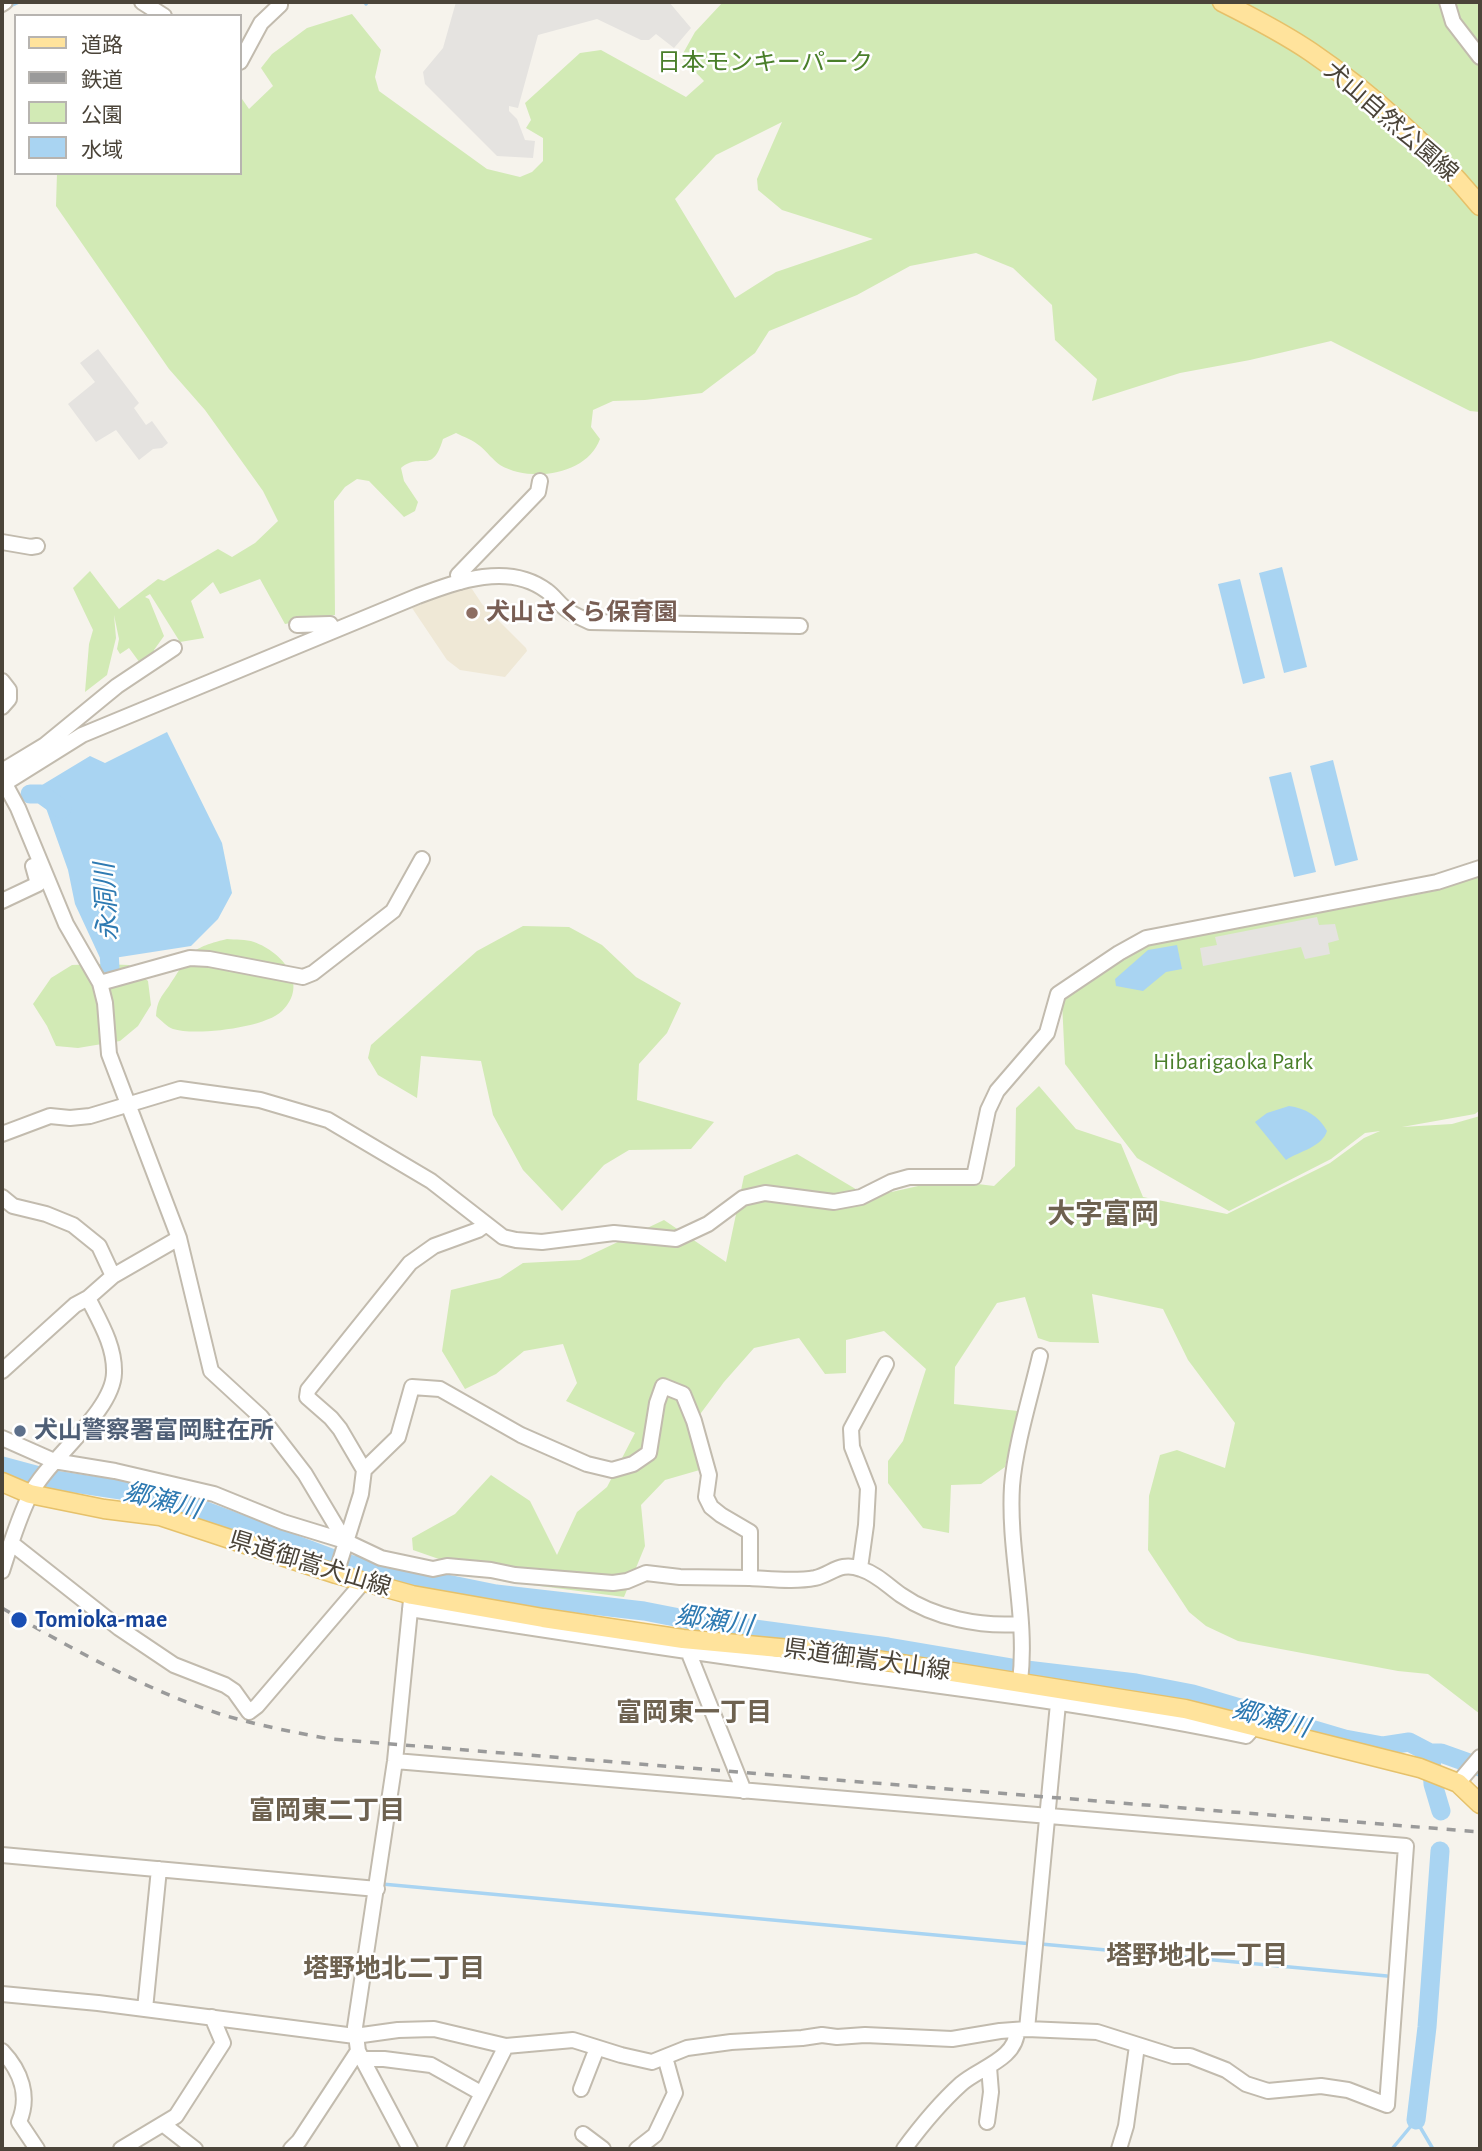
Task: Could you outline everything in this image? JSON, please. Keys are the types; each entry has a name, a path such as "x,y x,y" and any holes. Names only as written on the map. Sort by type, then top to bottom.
{"main road":[{"name":"犬山自然公園線","path":"1222,2 1311,52 1387,111 1461,183 1480,206"},
{"name":"県道御嵩犬山線","path":"2,1482 30,1494 104,1509 160,1516 337,1571 411,1602 543,1618 685,1645 833,1653 1021,1679 1059,1695 1185,1709 1459,1777 1480,1804"}],"street":[{"path":"242,58 261,23 280,5 279,2"},
{"path":"1447,2 1453,22 1480,57"},
{"path":"460,582 458,575 538,492 540,481"},
{"path":"2,542 37,546"},
{"path":"3,780 82,735 418,596 460,582 498,575 520,576 546,590 568,612 590,622 800,626"},
{"path":"297,625 324,623 330,624 334,630"},
{"path":"3,780 117,685 174,648"},
{"path":"2,681 9,690 9,699 2,707"},
{"path":"3,780 18,808 66,924 100,984 106,1003 109,1054 130,1103 179,1238 211,1371 261,1417 305,1474 345,1541"},
{"path":"2,901 38,884 16,813 18,808"},
{"path":"100,984 190,958 209,958 303,977 313,973 393,911 422,859"},
{"path":"2,1134 50,1116 90,1116 180,1088 260,1100 328,1120 431,1181 503,1237 542,1241 614,1233 669,1240 700,1229 737,1201 756,1194 834,1202 861,1197 891,1182 909,1177 974,1177 988,1110 997,1091 1047,1033 1058,994 1146,938 1437,882 1480,868"},
{"path":"2,1197 13,1206 46,1214 73,1225 99,1246 113,1276"},
{"path":"364,1470 331,1418 307,1397 308,1390 403,1270 434,1246 485,1225"},
{"path":"2,1371 75,1305 88,1298 113,1276 179,1238"},
{"path":"2,1571 30,1494 54,1461 91,1421 114,1377 113,1351 88,1298"},
{"path":"1021,1679 1023,1634 1012,1533 1012,1485 1040,1356"},
{"path":"860,1568 868,1488 852,1447 851,1429 886,1364"},
{"path":"337,1571 361,1494 364,1470 398,1437 412,1387 440,1389 521,1435 587,1464 612,1470 633,1464 649,1453 657,1404 663,1386 684,1394 709,1475 706,1497 711,1507 750,1532 750,1578"},
{"path":"2,1438 54,1461 115,1471 214,1494 283,1522 345,1541 381,1558 433,1569 447,1566 613,1583 627,1581 646,1573 680,1577 817,1578 837,1567 860,1568 885,1582 901,1596 946,1616 998,1625 1020,1624"},
{"path":"10,1545 15,1546 119,1628 174,1665 234,1691 249,1712 364,1581"},
{"path":"291,2149 299,2141 359,2049 395,1761 411,1602"},
{"path":"744,1791 685,1645 1059,1695 1037,1944 1022,2030 1004,2055 963,2082 904,2149"},
{"path":"1459,1777 1480,1757"},
{"path":"359,2049 398,2030 434,2029 506,2046 573,2040 652,2062 687,2048 771,2038 865,2035 952,2039 1022,2030 1097,2032 1173,2056 1190,2056 1226,2070 1246,2084 1268,2091 1321,2086 1348,2090 1387,2105 1406,1846 395,1761"},
{"path":"2,1855 378,1884"},
{"path":"145,2009 159,1869"},
{"path":"2,1994 212,2017 359,2049 384,2059 431,2065 481,2093"},
{"path":"121,2149 176,2116 223,2043 212,2017"},
{"path":"454,2149 506,2046"},
{"path":"1119,2149 1126,2126 1137,2046"},
{"path":"580,2089 597,2048"},
{"path":"359,2049 408,2145 421,2149"},
{"path":"2,2051 23,2088 26,2099 19,2122 37,2149"},
{"path":"638,2149 643,2142 655,2135 675,2093 665,2057"},
{"path":"987,2122 991,2092 989,2067"},
{"path":"164,2125 195,2149"},
{"path":"583,2134 603,2149"}],"shaded area":[{"path":"456,2 669,2 691,28 674,48 656,34 649,40 641,40 597,19 538,35 518,108 509,106 509,111 517,119 525,140 535,141 533,158 497,156 425,84 423,72 443,48"},
{"path":"98,349 139,403 134,408 146,425 152,421 168,443 162,448 153,449 139,460 116,430 96,442 68,404 95,382 80,363"},
{"path":"472,589 482,604 526,648 527,651 505,677 460,670 447,660 412,608 452,591"},
{"path":"1317,917 1319,925 1335,924 1339,940 1328,943 1330,954 1305,959 1301,947 1203,966 1200,948 1217,945 1215,937"}],"green space":[{"name":"日本モンキーパーク","path":"723,2 1480,2 1480,412 1470,411 1331,341 1180,373 1092,401 1097,379 1055,340 1052,305 1013,268 976,253 910,266 857,295 769,331 755,353 702,393 613,401 593,410 591,427 600,439 583,461 571,468 542,474 513,471 500,465 477,444 456,433 443,439 435,457 408,463 401,468 404,481 418,502 415,511 404,517 369,481 357,479 345,487 334,501 335,615 285,624 260,579 220,594 213,582 191,601 204,638 180,642 150,594 145,597 149,599 164,636 154,650 154,658 140,663 129,648 120,654 117,649 119,639 114,615 116,638 107,675 85,692 89,644 93,630 73,588 90,571 119,609 158,579 164,581 218,549 232,557 255,543 278,521 263,491 205,410 169,369 56,206 57,175 242,175 242,99 249,109 273,86 261,68 272,54 307,28 352,14 381,50 375,77 379,91 487,169 520,177 532,172 543,161 543,138 526,128 531,120 525,103 580,53 601,50 686,97 704,81 681,57 695,32","holes":["782,122 757,179 758,190 782,210 873,239 776,272 735,298 675,199 716,155"]},
{"name":"Hibarigaoka Park","path":"1480,876 1480,1110 1475,1114 1402,1127 1452,1124 1480,1116 1480,1714 1428,1674 1398,1671 1238,1641 1206,1626 1189,1612 1148,1550 1149,1496 1160,1455 1177,1450 1225,1468 1235,1423 1188,1360 1163,1309 1092,1294 1099,1343 1050,1342 1038,1338 1025,1297 997,1303 955,1367 954,1404 1018,1411 1005,1467 981,1484 951,1485 949,1533 923,1528 888,1483 888,1461 903,1441 926,1369 884,1331 846,1340 846,1373 825,1374 799,1338 754,1348 698,1417 710,1467 665,1480 641,1505 645,1546 624,1597 502,1581 413,1550 412,1538 455,1514 491,1475 530,1501 557,1555 577,1512 607,1487 635,1433 566,1401 577,1383 563,1344 524,1351 496,1374 465,1389 442,1351 451,1290 500,1278 523,1263 580,1260 664,1220 726,1262 744,1176 797,1154 869,1197 945,1180 994,1186 1015,1166 1016,1108 1039,1086 1076,1129 1121,1144 1143,1197 1227,1214 1330,1163 1364,1138 1380,1131 1365,1133 1331,1159 1229,1211 1137,1158 1065,1064 1062,1002 1104,969 1151,944 1435,891"},
{"path":"523,926 569,927 602,945 636,977 681,1003 667,1033 639,1064 637,1100 714,1122 691,1149 629,1150 604,1165 562,1211 523,1170 493,1115 481,1061 421,1056 417,1098 378,1075 368,1058 371,1045 477,951"},
{"path":"227,939 254,942 283,961 293,980 290,1001 273,1017 246,1026 197,1032 169,1027 156,1016 158,1003 164,993 191,954 204,946"},
{"path":"72,965 129,965 148,981 151,1005 138,1026 120,1041 78,1048 56,1046 33,1004 51,978"}],"water":[{"path":"1282,567 1307,667 1284,673 1259,573"},
{"path":"1240,579 1265,678 1243,684 1218,584"},
{"path":"167,732 222,843 232,893 218,919 191,946 101,960 75,904 68,870 41,794 42,785 90,756 105,763"},
{"path":"1333,760 1358,860 1335,866 1310,766"},
{"path":"1291,772 1316,872 1294,877 1269,777"},
{"path":"1177,945 1182,969 1166,972 1143,991 1116,986 1115,979 1148,950"},
{"path":"1289,1106 1311,1114 1327,1131 1316,1145 1286,1160 1255,1122 1267,1113"}],"waterway":[{"path":"8,7 19,2"},
{"name":"永洞川","path":"30,794 41,794 62,809"},
{"name":"永洞川","path":"108,934 110,968"},
{"name":"郷瀬川","path":"2,1466 54,1480 168,1497 344,1563 496,1594 644,1611 1018,1669 1136,1683 1193,1694 1345,1739 1383,1746 1409,1742 1430,1753 1441,1753 1480,1767"},
{"name":"郷瀬川","path":"1431,1757 1433,1784 1441,1811"},
{"name":"郷瀬川","path":"1416,2120 1427,2027 1440,1851"},
{"path":"382,1884 1033,1944"},
{"path":"1041,1944 1387,1976"},
{"name":"郷瀬川","path":"1392,2149 1416,2120 1433,2149"}],"railway":[{"path":"2,1608 108,1667 163,1693 247,1722 330,1739 1480,1832"}],"place":[{"name":"犬山さくら保育園","path":"472,613"},
{"name":"犬山警察署富岡駐在所","path":"20,1431"},
{"name":"Tomioka-mae","path":"19,1620"}],"district":[{"name":"大字富岡","path":"1103,1215"},
{"name":"富岡東一丁目","path":"694,1713"},
{"name":"富岡東二丁目","path":"327,1811"},
{"name":"塔野地北一丁目","path":"1197,1956"},
{"name":"塔野地北二丁目","path":"394,1969"}]}
